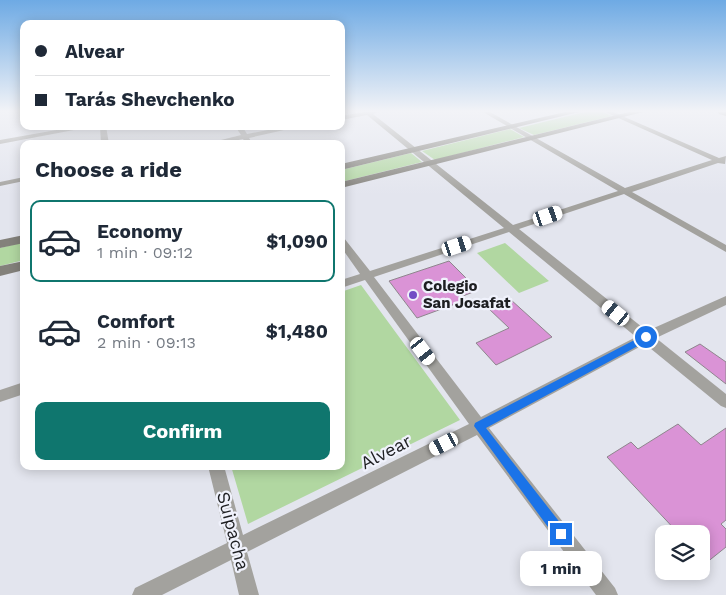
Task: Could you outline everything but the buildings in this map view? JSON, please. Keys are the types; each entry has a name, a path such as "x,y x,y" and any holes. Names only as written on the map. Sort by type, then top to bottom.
{"main road":[{"path":"345,165 455,140"},
{"path":"345,184 525,140"},
{"path":"0,244 20,239"},
{"path":"0,271 20,266"}],"street":[{"path":"0,142 13,140"},
{"path":"401,140 726,402"},
{"path":"535,140 726,249"},
{"path":"675,140 724,160"},
{"path":"345,283 624,190 724,160"},
{"path":"0,184 20,180"},
{"path":"345,245 479,426 608,595"},
{"name":"Alvear","path":"142,595 479,426 646,337 726,300"},
{"path":"0,396 20,389"},
{"name":"Suipacha","path":"217,470 249,595"}],"green space":[{"path":"467,140 513,140 435,160 422,151"},
{"path":"411,153 422,162 345,181 345,169"},
{"path":"20,243 20,261 0,266 0,248"},
{"path":"505,243 549,281 519,293 477,253"},
{"path":"361,285 460,420 248,524 232,470 345,470 345,291"}],"place":[{"name":"Colegio San Josafat","path":"413,295"}],"route":[{"path":"561,534 479,426 646,337"}]}
